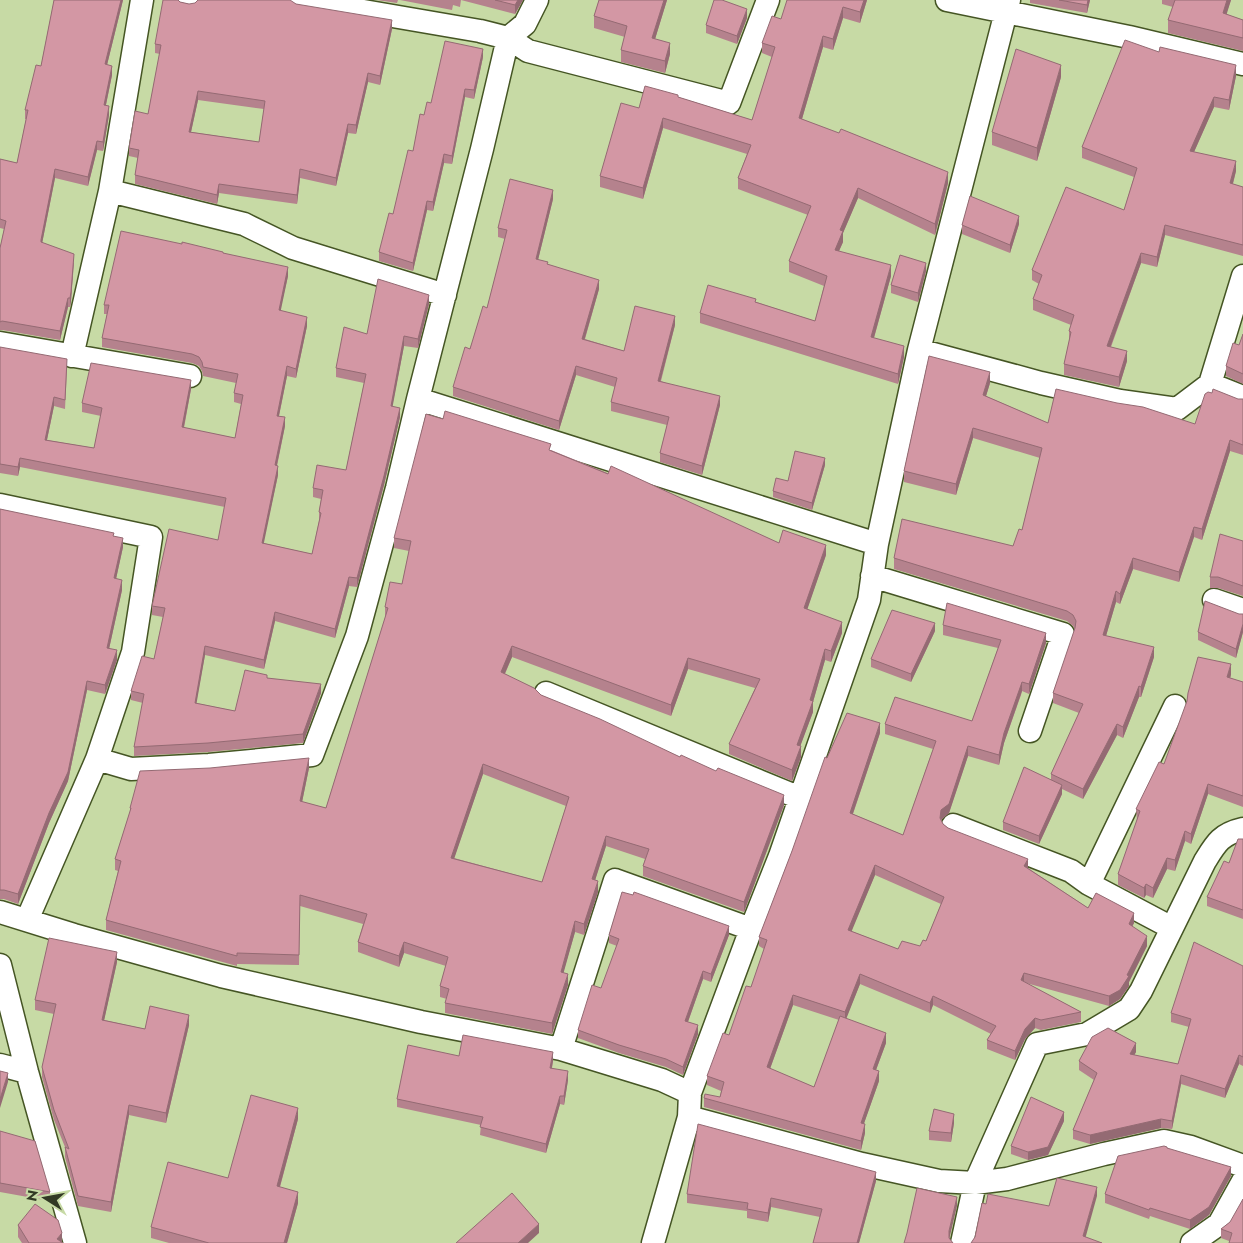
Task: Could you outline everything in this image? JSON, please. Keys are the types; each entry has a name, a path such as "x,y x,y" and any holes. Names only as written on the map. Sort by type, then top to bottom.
{"street":[{"path":"72,356 110,191 142,0"},
{"path":"299,0 480,31 508,38 528,51 729,103 768,0"},
{"path":"97,759 132,769 209,765 312,755 357,636 397,488 508,38 526,24 537,0"},
{"path":"947,0 1008,6 1243,64"},
{"path":"654,1243 689,1118 690,1093 780,856 869,600 877,544 919,350 1008,6"},
{"path":"110,191 244,224 293,248 445,295"},
{"path":"919,350 1041,383 1120,401 1177,409 1210,384 1243,276"},
{"path":"0,343 190,376"},
{"path":"1210,384 1243,396"},
{"path":"418,399 877,544"},
{"path":"0,505 151,537 133,652 97,759 27,920"},
{"path":"872,576 1063,634 1030,731"},
{"path":"1214,600 1243,610"},
{"path":"546,693 800,798"},
{"path":"1089,884 1175,706"},
{"path":"952,825 1071,871 1089,884 1172,928"},
{"path":"962,1243 975,1183 1037,1044 1087,1034 1128,1009 1141,991 1215,845 1225,834 1243,829"},
{"path":"561,1049 615,880 751,929"},
{"path":"0,912 220,976 421,1022 561,1049 662,1080 690,1093"},
{"path":"0,965 27,1072 75,1243"},
{"path":"0,1065 27,1072"},
{"path":"689,1118 862,1164 939,1181 975,1183 1007,1178 1164,1141 1191,1146 1243,1166"},
{"path":"1192,1243 1219,1224 1243,1181"}],"building":[{"path":"54,0 121,0 105,64 112,66 104,105 109,106 103,142 97,141 88,177 55,169 41,240 41,242 74,254 70,298 68,298 60,331 0,322 0,248 6,221 0,219 0,159 17,163 28,110 25,110 36,65 41,66"},
{"path":"163,0 178,0 189,4 195,3 198,0 290,0 296,4 392,20 380,76 368,73 356,125 348,124 336,178 300,169 297,195 219,184 217,195 135,175 139,150 129,148 135,111 148,114 161,45 155,44","holes":["198,91 265,101 259,142 189,132"]},
{"path":"495,0 518,0 515,5"},
{"path":"599,0 664,0 652,38 670,43 665,61 621,50 627,26 594,16"},
{"path":"714,0 722,0 747,9 737,36 706,25"},
{"path":"787,0 864,0 860,12 843,7 833,39 823,36 799,118 839,133 841,129 948,172 935,224 858,188 840,230 843,231 835,250 891,265 871,337 904,346 898,374 700,313 708,285 756,299 755,302 815,321 827,276 789,261 811,206 738,178 751,145 663,118 643,188 600,176 621,103 639,108 645,86 752,120 775,47 762,43 772,16 781,19"},
{"path":"1059,0 1088,0 1087,5"},
{"path":"1175,0 1227,0 1223,13 1243,20 1243,38 1168,20"},
{"path":"1125,40 1159,52 1160,47 1236,65 1229,100 1214,97 1190,151 1236,161 1230,183 1243,187 1243,245 1165,225 1157,257 1141,253 1107,346 1127,351 1119,377 1064,364 1071,332 1069,331 1074,315 1033,299 1042,275 1032,270 1066,187 1124,210 1137,168 1082,147"},
{"path":"445,41 483,49 474,90 465,89 452,156 444,154 433,202 427,201 413,263 379,252 389,213 393,214 408,150 413,151 420,114 424,115 427,102 431,103"},
{"path":"1016,49 1061,65 1037,148 992,132"},
{"path":"510,179 553,190 536,259 599,280 582,339 624,351 635,306 675,316 658,381 720,396 702,466 660,453 669,417 611,402 617,378 576,366 559,421 453,387 465,347 470,349 483,306 487,308 507,230 498,228"},
{"path":"970,196 1019,216 1010,245 962,225"},
{"path":"121,231 182,244 182,242 288,267 279,310 307,317 296,369 287,366 277,416 285,417 275,465 278,466 262,543 312,554 321,513 319,512 323,490 313,488 317,465 346,470 366,374 336,368 344,327 367,334 378,279 429,295 418,339 404,336 391,406 400,408 384,476 357,578 349,577 335,629 275,612 264,660 205,646 195,703 235,711 245,670 267,675 267,678 321,684 303,734 208,743 134,747 144,694 131,691 142,656 154,659 165,608 152,606 169,529 218,540 226,498 20,458 18,467 0,464 0,347 67,359 65,400 54,397 45,440 94,448 102,408 82,403 91,363 191,380 182,427 235,438 243,395 234,393 238,374 203,367 199,357 192,354 102,338 109,305 104,305"},
{"path":"900,255 926,263 918,293 891,285"},
{"path":"1243,334 1243,374 1226,366 1233,343 1239,345"},
{"path":"929,356 990,372 983,395 1048,423 1056,389 1143,407 1195,424 1205,394 1208,392 1212,393 1213,389 1238,399 1243,399 1243,445 1230,440 1202,529 1194,527 1179,572 1133,558 1120,594 1116,591 1103,635 1154,647 1141,687 1139,686 1123,727 1117,724 1083,789 1051,774 1083,704 1053,693 1075,628 1076,621 1073,615 1067,611 894,558 902,519 1013,546 1019,529 1022,530 1042,448 973,428 956,484 904,471"},
{"path":"445,411 551,444 549,450 608,474 611,466 779,543 783,530 826,545 804,608 842,622 831,651 825,649 810,700 813,701 797,745 801,746 792,770 729,744 760,679 688,658 671,705 512,646 501,672 534,688 541,695 600,719 680,757 681,755 716,771 718,768 784,795 744,902 643,866 649,849 606,836 592,879 598,881 584,924 575,921 561,972 568,974 552,1023 445,1003 449,989 440,986 448,957 404,942 399,956 358,942 367,914 300,895 299,955 237,953 237,956 106,920 121,861 115,859 140,771 210,768 309,758 300,801 326,808 388,608 385,607 390,582 402,584 411,541 394,538 426,414 443,419","holes":["483,764 569,797 542,882 451,858"]},
{"path":"795,451 825,458 812,503 773,491 776,478 788,481"},
{"path":"0,509 114,533 113,536 123,538 114,578 122,580 107,648 117,650 105,685 87,681 68,772 49,813 18,894 0,890"},
{"path":"1220,534 1243,541 1243,586 1218,577 1210,577"},
{"path":"1205,601 1243,614 1243,624 1236,649 1198,632"},
{"path":"947,603 1046,633 1029,684 1022,682 1004,733 999,755 968,746 949,804 941,810 940,818 943,824 948,828 1028,859 1024,866 1088,908 1096,893 1134,913 1129,924 1147,936 1127,975 1129,976 1120,990 1109,996 1024,973 1021,980 1081,1012 1041,1020 1035,1018 1025,1029 1015,1051 987,1040 996,1026 933,996 930,1003 860,974 845,1012 793,995 767,1067 814,1087 840,1016 886,1033 873,1069 879,1071 861,1123 865,1124 861,1141 704,1098 705,1094 720,1097 724,1082 707,1076 723,1033 729,1035 746,986 751,987 767,940 759,937 825,757 827,758 847,713 880,723 850,813 903,835 936,741 885,724 895,697 972,721 1001,640 943,625","holes":["875,865 944,897 926,941 923,940 920,946 902,941 898,949 848,930"]},
{"path":"892,610 935,623 911,674 871,659"},
{"path":"1198,657 1231,664 1227,677 1243,682 1243,796 1208,784 1191,834 1185,831 1175,860 1167,858 1153,888 1146,884 1144,888 1118,874 1140,811 1136,809 1159,762 1164,764 1187,701"},
{"path":"1024,767 1062,785 1039,836 1003,822"},
{"path":"1238,839 1243,839 1243,910 1207,897 1224,861 1229,863"},
{"path":"622,892 633,895 634,892 729,926 711,974 703,971 685,1021 698,1025 683,1067 666,1059 578,1030 592,985 601,988 619,939 609,935"},
{"path":"49,938 117,952 102,1020 145,1029 150,1006 189,1015 166,1113 129,1105 111,1202 78,1196 65,1147 69,1149 54,1110 42,1067 56,1004 35,1000"},
{"path":"1194,942 1243,966 1243,1057 1239,1055 1225,1089 1181,1075 1172,1121 1161,1119 1090,1135 1073,1130 1097,1073 1079,1061 1092,1037 1108,1028 1136,1043 1130,1054 1178,1064 1191,1019 1171,1013"},
{"path":"463,1035 553,1052 550,1068 568,1071 564,1096 560,1096 546,1144 480,1127 483,1117 397,1099 408,1045 459,1056"},
{"path":"0,1071 8,1073 0,1099"},
{"path":"251,1095 298,1108 277,1186 298,1192 284,1243 209,1243 151,1227 168,1162 228,1178"},
{"path":"1031,1097 1064,1112 1048,1147 1028,1152 1011,1146"},
{"path":"934,1109 954,1114 951,1133 929,1131"},
{"path":"698,1124 876,1172 857,1243 813,1243 822,1209 771,1198 768,1213 747,1209 748,1203 687,1194"},
{"path":"0,1131 35,1141 50,1192 0,1183"},
{"path":"1164,1146 1231,1167 1209,1207 1190,1220 1150,1208 1149,1210 1105,1194 1118,1156"},
{"path":"1057,1178 1097,1187 1083,1236 1102,1243 971,1243 975,1237 982,1203 986,1204 988,1194 1049,1206"},
{"path":"917,1188 957,1197 949,1231 949,1238 953,1243 904,1243"},
{"path":"512,1193 539,1224 518,1243 456,1243"},
{"path":"1243,1199 1243,1243 1229,1243 1232,1233 1221,1229 1230,1222"},
{"path":"35,1204 58,1220 62,1233 57,1239 63,1243 29,1243 18,1225"}]}
